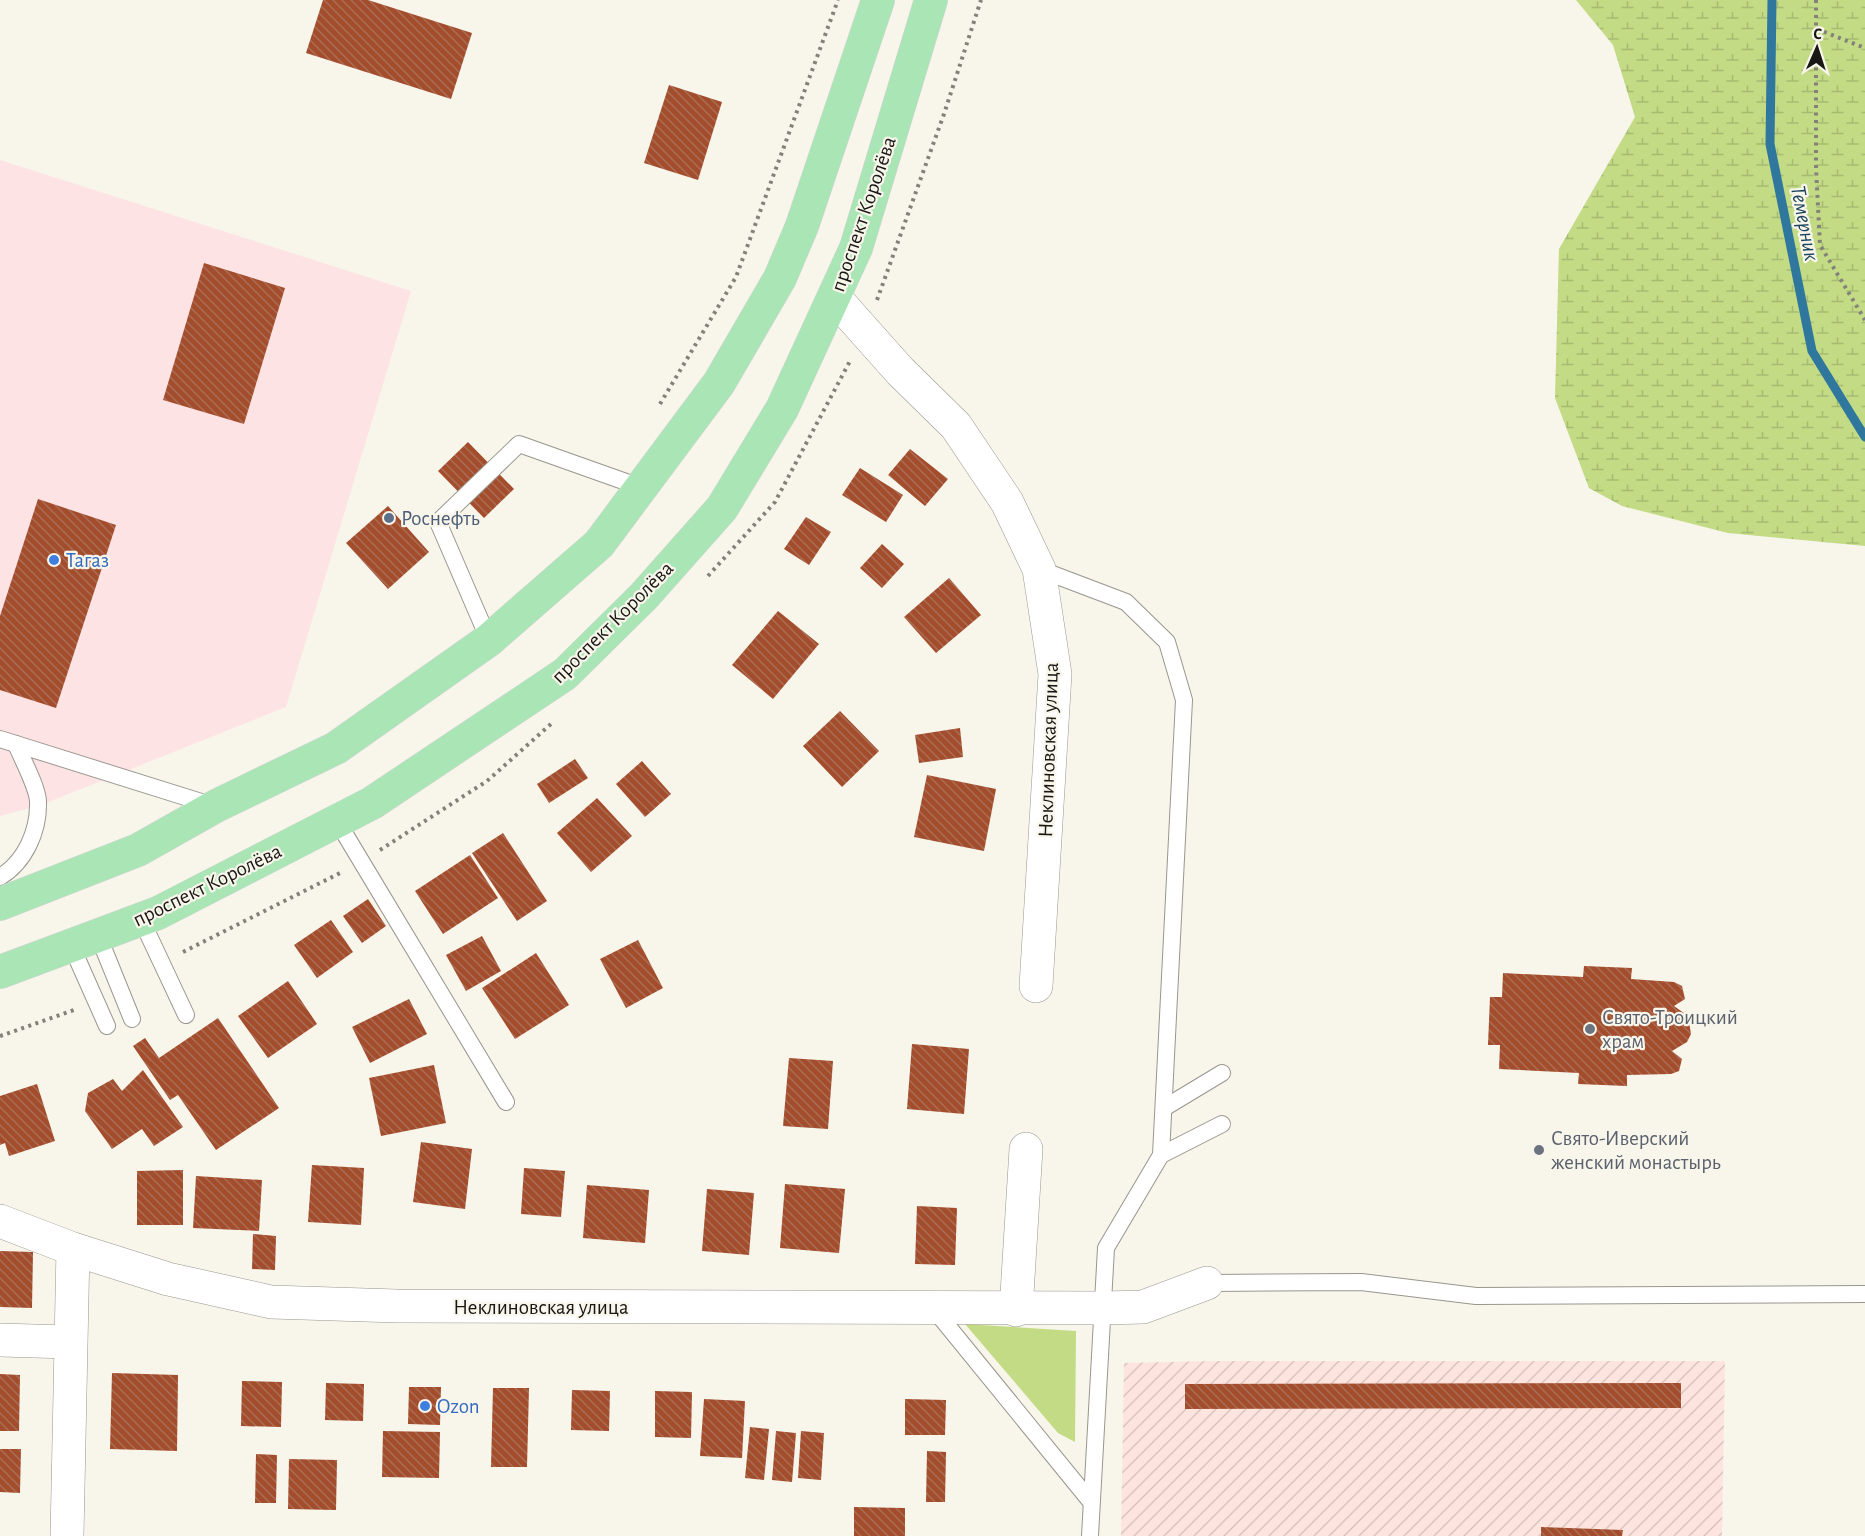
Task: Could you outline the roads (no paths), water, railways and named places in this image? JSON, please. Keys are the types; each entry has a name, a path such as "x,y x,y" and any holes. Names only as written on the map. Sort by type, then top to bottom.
{"main road":[{"path":"0,904 138,850 216,806 336,748 489,639 599,544 643,488 719,383 780,278 802,226 878,0"},
{"name":"проспект Королёва","path":"0,972 158,913 372,803 565,674 644,596 722,508 782,409 835,298 856,248 931,0"}],"street":[{"name":"Неклиновская улица","path":"835,298 900,371 956,426 1007,502 1040,569 1055,674 1036,986"},
{"path":"1016,1310 1026,1149"},
{"name":"Неклиновская улица","path":"0,1221 73,1249 168,1279 271,1302 409,1306 1016,1310 1143,1307 1207,1283"},
{"path":"67,1536 69,1342 73,1249"},
{"path":"0,1340 69,1342"}],"lane":[{"path":"489,639 438,522 446,514 519,444 643,488"},
{"path":"1040,569 1126,602 1167,642 1184,700 1161,1155 1106,1248 1090,1536"},
{"path":"8,741 216,806"},
{"path":"0,878 11,870 33,840 38,800 8,741"},
{"path":"337,821 506,1102"},
{"path":"141,919 186,1014"},
{"path":"85,940 92,992 107,1026"},
{"path":"85,940 132,1019"},
{"path":"1164,1108 1222,1073"},
{"path":"1161,1155 1222,1124"},
{"path":"1207,1283 1361,1282 1476,1296 1865,1294"},
{"path":"933,1308 1091,1502"}],"waterway":[{"name":"Темерник","path":"1772,0 1770,144 1812,351 1865,437"}],"place":[{"name":"Роснефть","path":"389,518"},
{"name":"Тагаз","path":"54,560"},
{"name":"Свято-Троицкий храм","path":"1590,1029"},
{"name":"Свято-Иверский женский монастырь","path":"1539,1150"},
{"name":"Ozon","path":"425,1406"}]}
